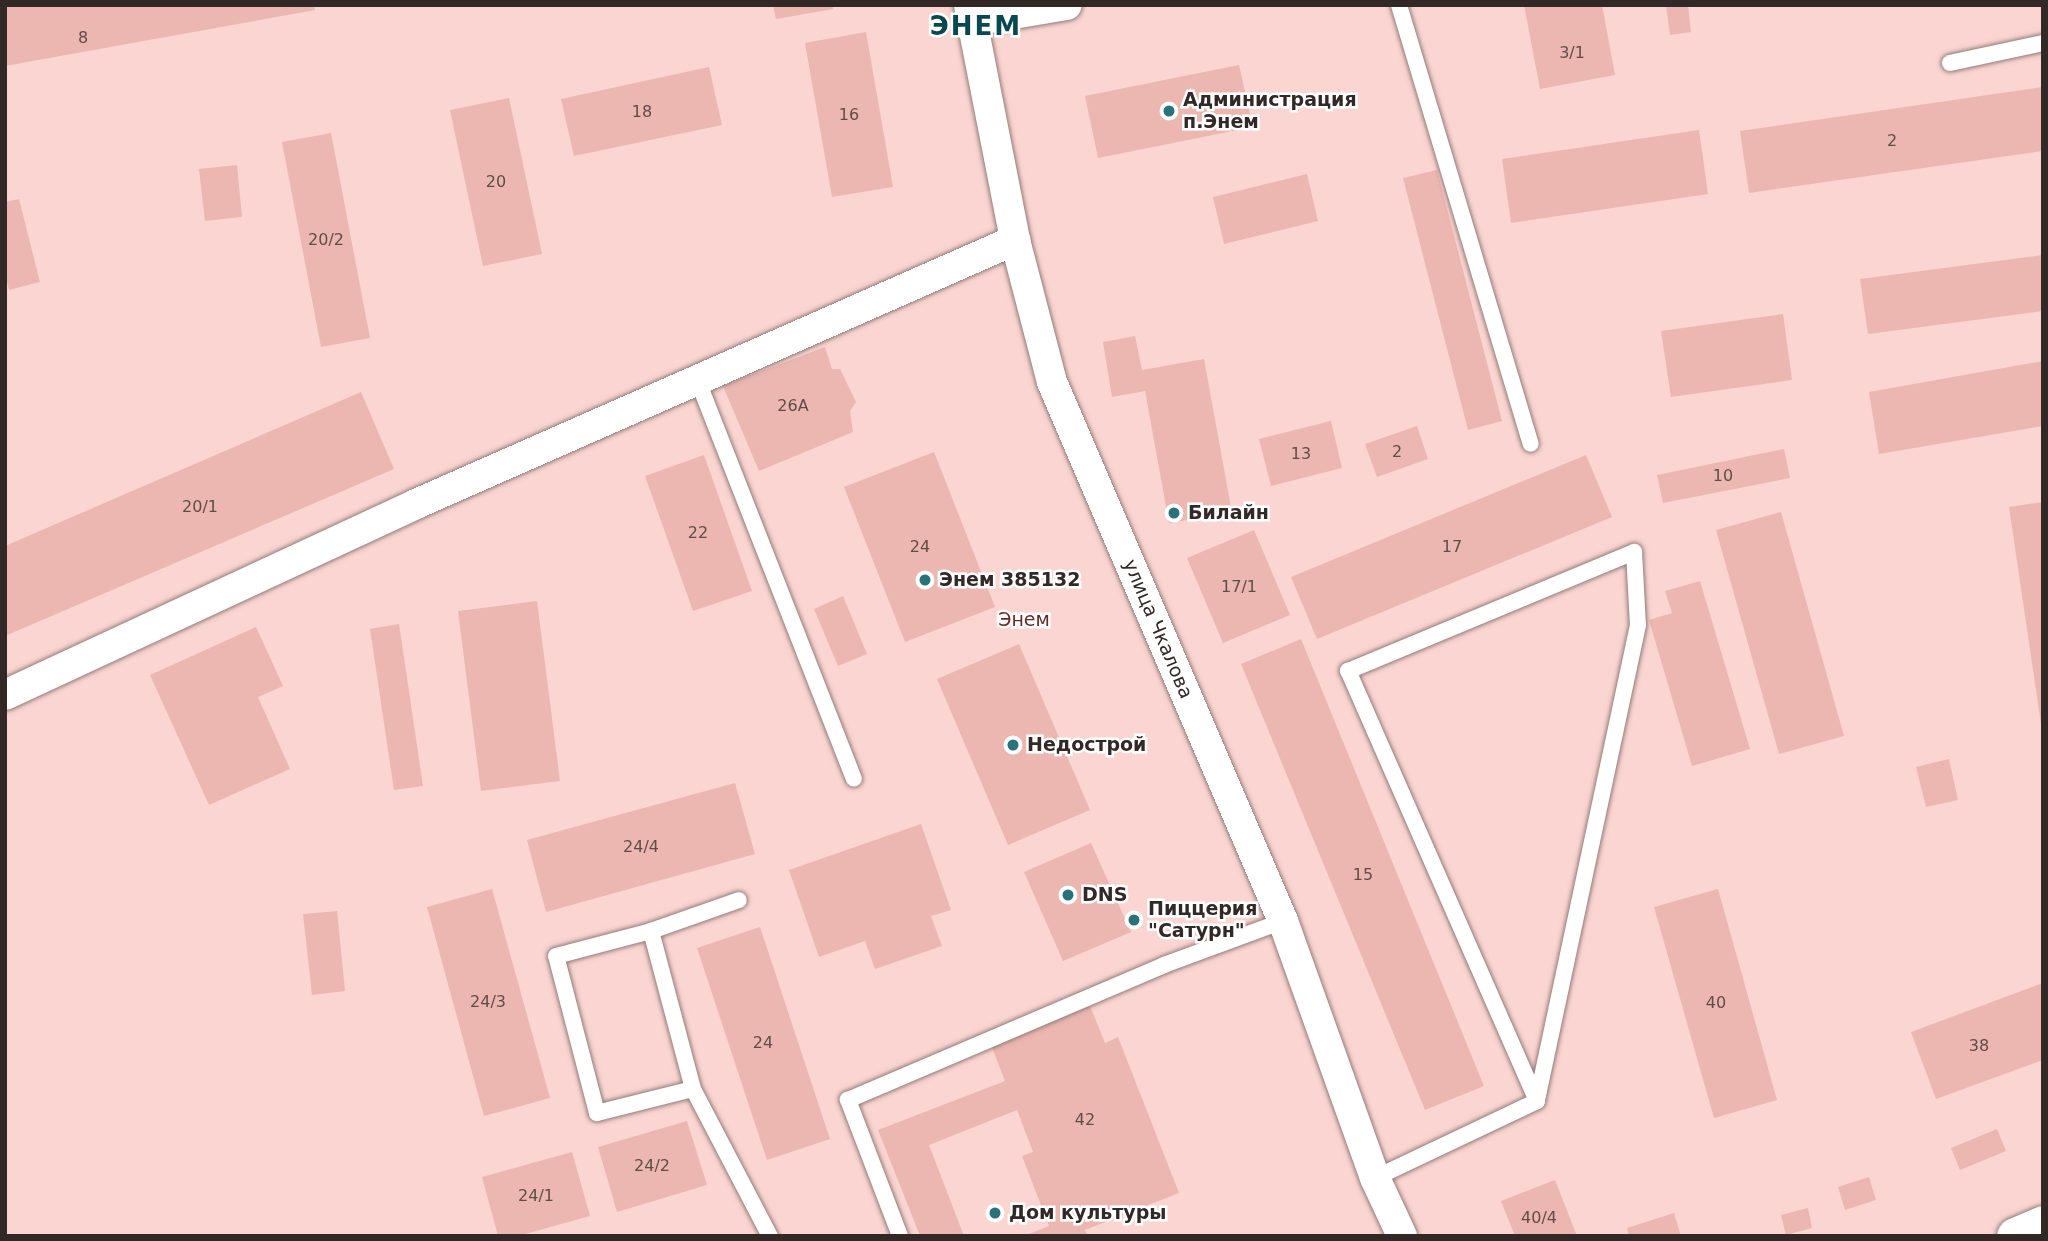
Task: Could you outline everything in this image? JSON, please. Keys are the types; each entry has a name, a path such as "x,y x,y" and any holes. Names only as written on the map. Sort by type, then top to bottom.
{"street":[{"path":"971,13 1067,5"},
{"name":"улица Чкалова","path":"971,13 1015,240 1052,382 1283,921 1375,1178 1402,1236"},
{"path":"5,695 416,504 1015,240"},
{"path":"2015,1236 2043,1224"}],"lane":[{"path":"1399,5 1531,444"},
{"path":"1950,63 2043,43"},
{"path":"698,382 854,779"},
{"path":"1634,552 1638,625 1537,1101 1348,671 1634,552"},
{"path":"693,1089 597,1114 556,956 651,931 739,900"},
{"path":"900,1236 848,1100 1164,965 1283,921"},
{"path":"651,931 693,1089 770,1236"},
{"path":"1375,1178 1537,1101"}],"green space":[{"name":"Энем","path":"5,5 2043,5 2043,1236 5,1236"}],"building":[{"path":"5,5 314,5 315,10 5,66"},
{"path":"773,5 832,5 833,9 776,19"},
{"path":"1524,5 1602,5 1615,75 1540,89"},
{"path":"1666,5 1688,5 1691,32 1670,35"},
{"path":"866,32 893,187 832,197 805,43"},
{"name":"Администрация п.Энем","path":"1239,65 1253,127 1098,158 1085,96"},
{"path":"709,67 722,125 574,156 561,99"},
{"path":"2043,87 2043,151 1749,193 1740,131"},
{"path":"509,98 542,254 483,266 450,110"},
{"path":"1699,130 1708,194 1511,223 1502,159"},
{"path":"331,133 370,338 321,347 282,142"},
{"path":"237,165 242,217 205,221 199,169"},
{"path":"1437,170 1502,421 1468,430 1403,178"},
{"path":"1307,174 1318,221 1224,244 1213,197"},
{"path":"19,199 40,282 9,290 5,274 5,202"},
{"path":"2043,255 2043,311 1868,334 1860,279"},
{"path":"1783,314 1792,380 1671,397 1661,331"},
{"path":"1135,336 1142,370 1204,359 1232,513 1169,523 1145,391 1112,397 1103,342"},
{"path":"825,347 832,369 840,369 856,402 850,411 853,432 759,471 723,386"},
{"path":"2043,361 2043,426 1879,454 1869,392"},
{"path":"361,392 394,469 5,636 5,546"},
{"path":"1331,421 1342,468 1271,486 1259,439"},
{"path":"1417,426 1428,459 1377,477 1365,444"},
{"path":"1784,449 1790,478 1663,503 1657,475"},
{"path":"934,452 995,607 905,642 844,487"},
{"path":"704,455 752,591 693,611 645,476"},
{"path":"1586,455 1612,517 1317,639 1291,577"},
{"path":"2043,502 2043,724 2041,724 2009,507"},
{"path":"1781,512 1844,736 1779,754 1716,530"},
{"path":"1254,530 1290,615 1223,643 1187,558"},
{"path":"1700,581 1750,749 1692,766 1649,620 1672,613 1665,591"},
{"path":"843,596 867,654 838,666 814,609"},
{"path":"537,601 560,781 481,791 458,611"},
{"path":"399,624 423,786 394,790 370,629"},
{"path":"256,627 283,686 258,697 290,769 209,805 150,675"},
{"path":"1301,639 1484,1086 1425,1110 1241,664"},
{"name":"Недострой","path":"1019,644 1090,810 1008,845 937,679"},
{"path":"1949,759 1958,800 1926,807 1916,767"},
{"path":"735,783 755,854 546,912 527,840"},
{"path":"921,824 951,910 931,916 942,946 875,969 865,941 819,957 789,870"},
{"path":"1091,843 1131,932 1063,961 1024,872"},
{"path":"492,889 550,1098 484,1116 427,907"},
{"path":"1718,889 1777,1100 1714,1118 1654,907"},
{"path":"337,911 345,991 312,995 303,914"},
{"path":"760,927 830,1139 767,1160 697,948"},
{"path":"2043,983 2043,1060 1936,1099 1911,1032"},
{"path":"1090,1006 1105,1043 1118,1037 1179,1193 1085,1230 1088,1236 1024,1236 1049,1226 1022,1156 1033,1152 1017,1110 929,1145 964,1236 920,1236 878,1130 1005,1081 991,1045"},
{"path":"687,1121 707,1185 617,1212 598,1147"},
{"path":"1997,1129 2006,1151 1960,1170 1951,1148"},
{"path":"572,1152 590,1216 518,1236 498,1236 482,1177"},
{"path":"1869,1177 1876,1200 1845,1210 1838,1187"},
{"path":"1555,1180 1577,1236 1515,1236 1501,1201"},
{"path":"1808,1208 1812,1228 1786,1235 1781,1215"},
{"path":"1674,1213 1681,1236 1629,1236 1627,1228"}],"place":[{"name":"Администрация п.Энем","path":"1169,111"},
{"name":"Билайн","path":"1174,513"},
{"name":"Энем 385132","path":"925,580"},
{"name":"Недострой","path":"1013,745"},
{"name":"DNS","path":"1068,895"},
{"name":"Пиццерия \"Сатурн\"","path":"1134,920"},
{"name":"Дом культуры","path":"995,1213"}],"district":[{"name":"ЭНЕМ","path":"976,27"}]}
